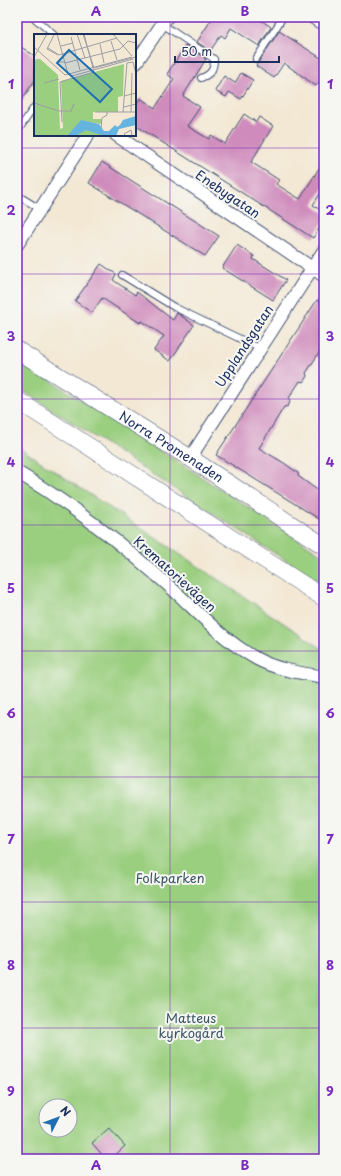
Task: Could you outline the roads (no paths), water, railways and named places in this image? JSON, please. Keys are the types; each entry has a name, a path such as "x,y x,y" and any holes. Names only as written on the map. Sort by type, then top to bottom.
{"main road":[{"name":"Norra Promenaden","path":"17,350 190,458 324,546"},
{"path":"17,400 321,595"}],"street":[{"path":"312,17 324,25"},
{"path":"136,63 164,21"},
{"path":"17,245 87,136"},
{"name":"Enebygatan","path":"117,136 324,276"},
{"name":"Upplandsgatan","path":"190,458 259,348 324,250"},
{"name":"Krematorievägen","path":"17,472 53,493 98,525 191,605 225,638 258,660 292,672 324,677"}],"lane":[{"path":"33,17 53,34"},
{"path":"256,59 283,17"},
{"path":"164,21 214,59 214,68 210,74 201,78"},
{"path":"17,132 34,107"},
{"path":"17,194 40,209"},
{"path":"122,275 174,307 259,348"}],"park label":[{"name":"Folkparken","path":"170,878"},
{"name":"Matteus kyrkogård","path":"191,1026"}]}
